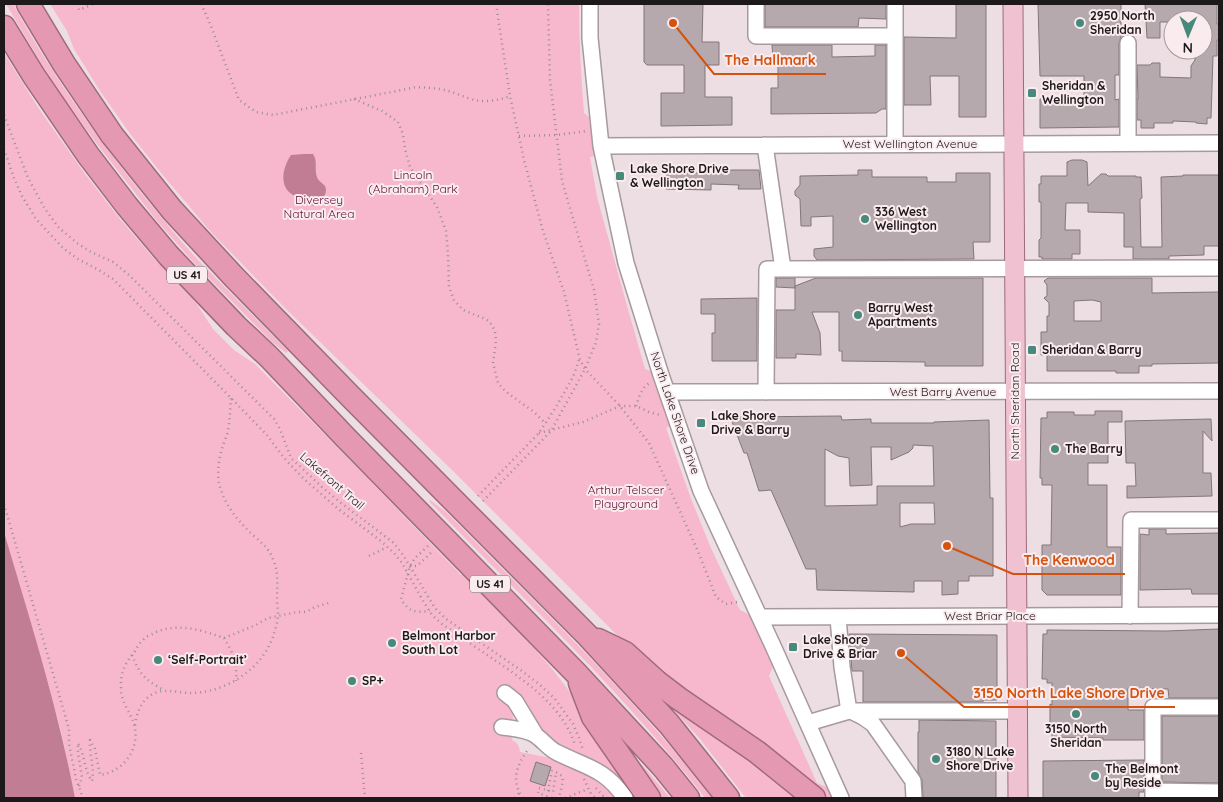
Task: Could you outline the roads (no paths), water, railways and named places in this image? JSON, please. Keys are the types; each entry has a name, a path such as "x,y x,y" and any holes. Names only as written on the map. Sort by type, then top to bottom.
{"highway":[{"name":"US 41","path":"28,4 64,64 112,134 172,210 268,312 588,636 668,724 728,798"},
{"name":"US 41","path":"4,27 34,76 88,155 169,256 576,673 663,767 688,798"},
{"path":"588,636 625,653 657,682 757,752 814,798"},
{"path":"576,673 593,717 649,798"}],"main road":[{"name":"North Sheridan Road","path":"1013,4 1018,798"}],"street":[{"name":"North Lake Shore Drive","path":"590,4 590,38 601,146 626,263 701,491 841,798"},
{"path":"756,4 756,36 895,36"},
{"path":"895,4 895,144"},
{"path":"1128,43 1128,144"},
{"name":"West Wellington Avenue","path":"601,146 1219,143"},
{"path":"765,145 783,269"},
{"path":"766,392 767,269 1219,268"},
{"name":"West Barry Avenue","path":"667,392 1219,392"},
{"path":"1130,616 1131,520 1219,520"},
{"name":"West Briar Place","path":"760,617 1219,615"},
{"path":"838,617 842,667 849,711"},
{"path":"505,693 515,701 522,715 545,744 555,752 599,771 611,780 625,798"},
{"path":"1219,708 1153,707 1153,795 1219,792"},
{"path":"508,708 522,715"},
{"path":"849,711 864,717 873,724 913,780 914,798"},
{"path":"808,723 849,711 1018,711"},
{"path":"506,732 512,728 536,735"}],"place":[{"name":"The Hallmark","path":"673,23"},
{"name":"2950 North Sheridan","path":"1080,23"},
{"name":"Sheridan & Wellington","path":"1032,93"},
{"name":"Lake Shore Drive & Wellington","path":"620,176"},
{"name":"336 West Wellington","path":"865,219"},
{"name":"Barry West Apartments","path":"858,315"},
{"name":"Sheridan & Barry","path":"1032,350"},
{"name":"Lake Shore Drive & Barry","path":"701,423"},
{"name":"The Barry","path":"1055,449"},
{"name":"The Kenwood","path":"947,546"},
{"name":"Belmont Harbor South Lot","path":"392,643"},
{"name":"Lake Shore Drive & Briar","path":"793,647"},
{"name":"3150 North Lake Shore Drive","path":"901,653"},
{"name":"‘Self-Portrait’","path":"158,660"},
{"name":"SP+","path":"352,681"},
{"name":"3150 North Sheridan","path":"1076,714"},
{"name":"3180 N Lake Shore Drive","path":"936,759"},
{"name":"The Belmont by Reside","path":"1095,776"}],"park label":[{"name":"Lincoln (Abraham) Park","path":"413,182"},
{"name":"Diversey Natural Area","path":"319,207"},
{"name":"Arthur Telscer Playground","path":"626,497"}]}
